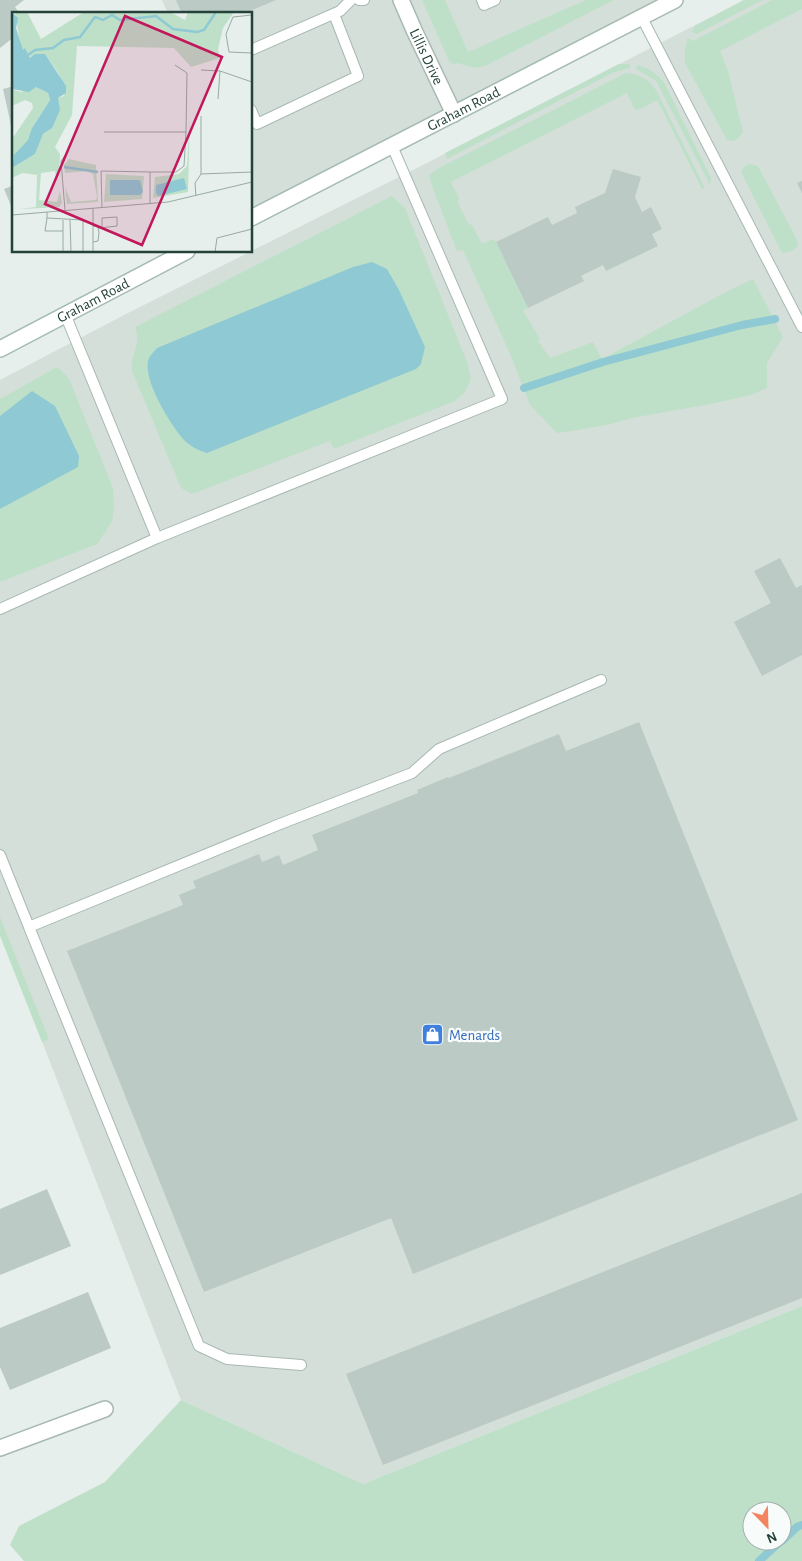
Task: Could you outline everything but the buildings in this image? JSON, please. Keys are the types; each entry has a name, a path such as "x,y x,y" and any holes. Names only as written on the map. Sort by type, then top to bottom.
{"main road":[{"name":"Lillis Drive","path":"401,0 454,114"},
{"name":"Graham Road","path":"252,217 675,0"},
{"name":"Graham Road","path":"0,349 185,252"},
{"path":"0,1448 105,1409"}],"lane":[{"path":"252,50 340,11 351,0"},
{"path":"359,0 364,0"},
{"path":"482,0 484,5 495,0"},
{"path":"252,112 257,124 358,76 334,14"},
{"path":"642,18 802,327"},
{"path":"0,609 157,538 502,399 392,146"},
{"path":"65,314 157,538"},
{"path":"29,927 271,828 412,773 439,749 601,680"},
{"path":"0,855 199,1346 226,1359 301,1365"}],"shaded area":[{"path":"162,0 675,0 252,217 252,12 167,12"},
{"path":"744,0 802,0 802,1306 363,1484 181,1400 0,933 0,380 124,315 429,162"}],"green space":[{"path":"422,0 445,0 468,52 586,0 614,0 485,66 475,68 457,63 454,65 449,61"},
{"path":"744,0 763,0 697,34 692,32 695,26"},
{"path":"772,0 802,0 802,9 720,51 728,71 743,132 736,140 727,140 685,63 688,38 693,41"},
{"path":"619,64 630,64 630,68 612,73 447,159 445,153"},
{"path":"637,65 652,71 664,82 711,178 710,185 656,81 636,69"},
{"path":"626,73 643,78 656,90 705,188 702,189 657,100 636,110 627,93 451,182 459,198 458,203 468,223 473,226 482,244 493,239 496,242 528,308 523,310 540,339 538,341 550,358 593,342 602,359 753,279 783,337 767,363 767,388 751,395 632,418 611,424 557,433 530,405 510,354 463,250 457,251 433,189 430,174"},
{"path":"750,164 758,166 797,240 798,246 792,251 782,253 741,172 745,166"},
{"path":"392,196 405,208 467,362 471,379 465,392 455,401 334,449 330,441 192,494 181,488 132,371 137,344 135,327"},
{"path":"57,367 70,381 113,488 114,506 112,522 97,544 0,582 0,399"},
{"path":"0,917 49,1039 42,1042 0,936"},
{"path":"802,1306 802,1561 24,1561 10,1545 19,1526 105,1482 181,1400 363,1484"}],"water":[{"path":"372,262 387,269 399,290 425,347 421,364 416,369 207,453 195,448 184,440 165,414 150,380 148,361 157,348 353,267"},
{"path":"32,391 55,406 79,456 78,467 0,509 0,416"}],"waterway":[{"path":"524,388 603,362 742,325 775,319"},
{"path":"792,1532 802,1525"},
{"path":"759,1561 770,1551"}],"place":[{"name":"Menards","path":"433,1035"}]}
